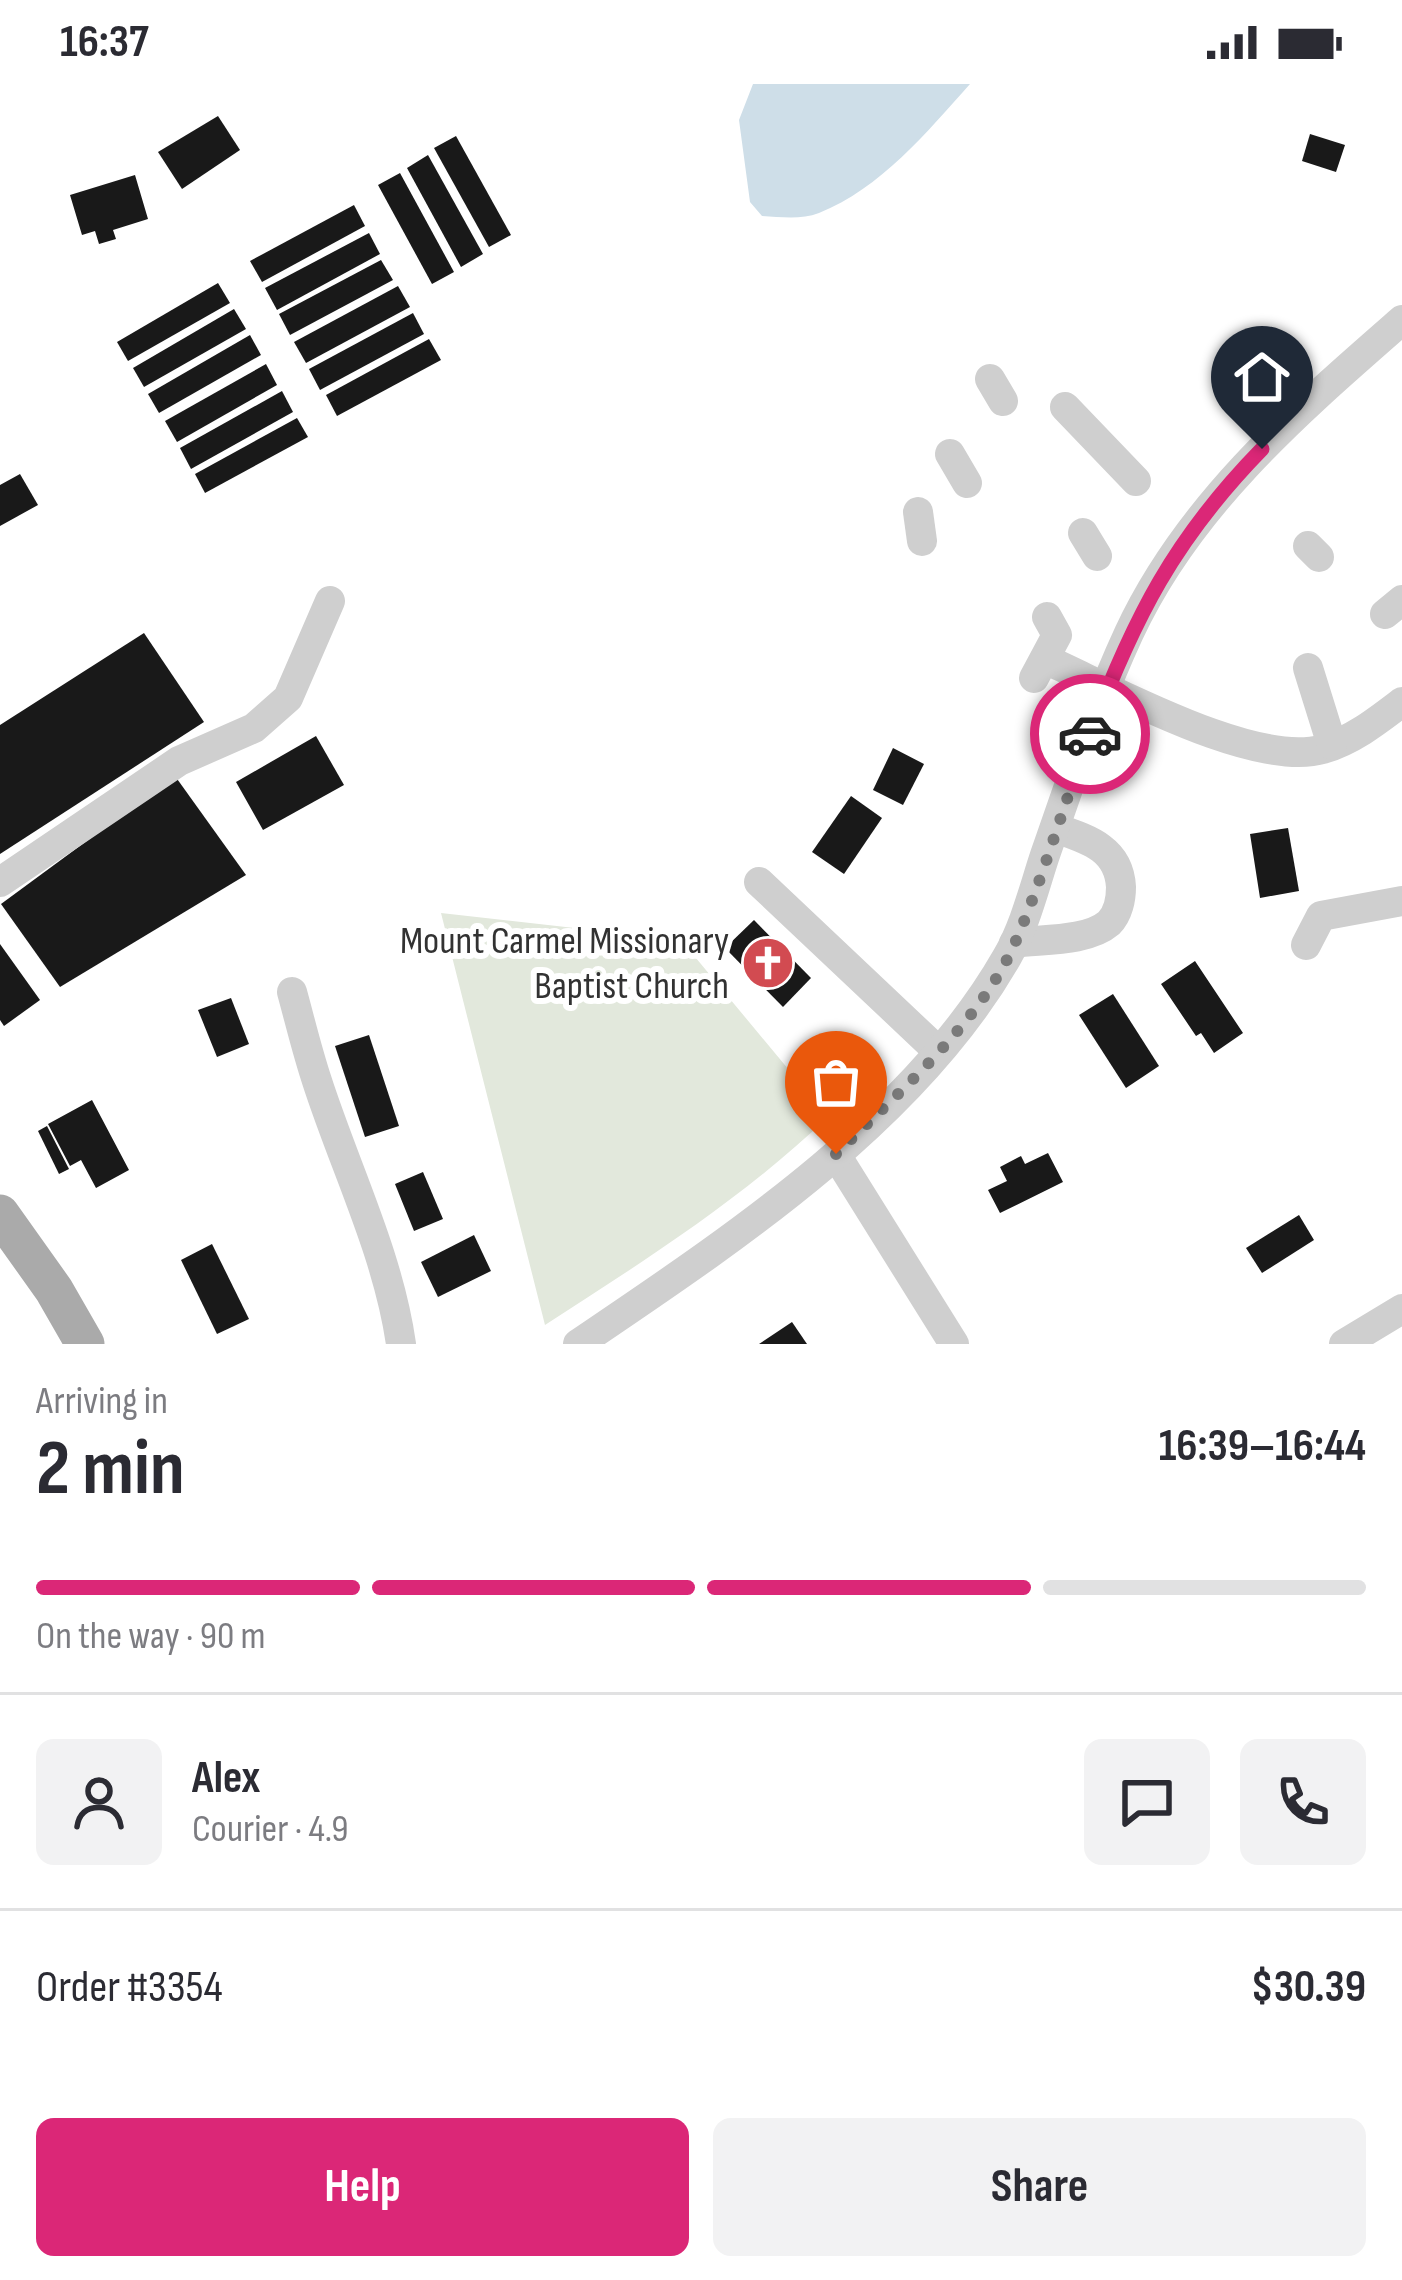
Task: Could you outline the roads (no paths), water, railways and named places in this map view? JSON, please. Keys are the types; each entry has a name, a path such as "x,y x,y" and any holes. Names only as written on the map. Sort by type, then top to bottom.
{"main road":[{"path":"0,1214 54,1290 85,1344"}],"street":[{"path":"578,1344 763,1217 836,1154 938,1051 975,1006 1015,943 1129,633 1188,532 1312,398 1402,320"},
{"path":"1065,407 1136,481"},
{"path":"950,454 967,483"},
{"path":"0,882 179,761 254,728 288,698 331,601"},
{"path":"1047,617 1057,635 1040,669 1107,687 1254,749 1319,750 1364,731 1402,702"},
{"path":"1308,668 1332,745"},
{"path":"1015,943 1088,933 1109,922 1120,903 1121,881 1114,859 1094,842 1054,828"},
{"path":"759,882 938,1051"},
{"path":"1306,945 1321,916 1389,910"},
{"path":"292,992 317,1081 385,1275 401,1344"},
{"path":"836,1154 954,1344"},
{"path":"1344,1344 1402,1309"}],"place":[{"name":"Mount Carmel Missionary Baptist Church","path":"768,963"}]}
